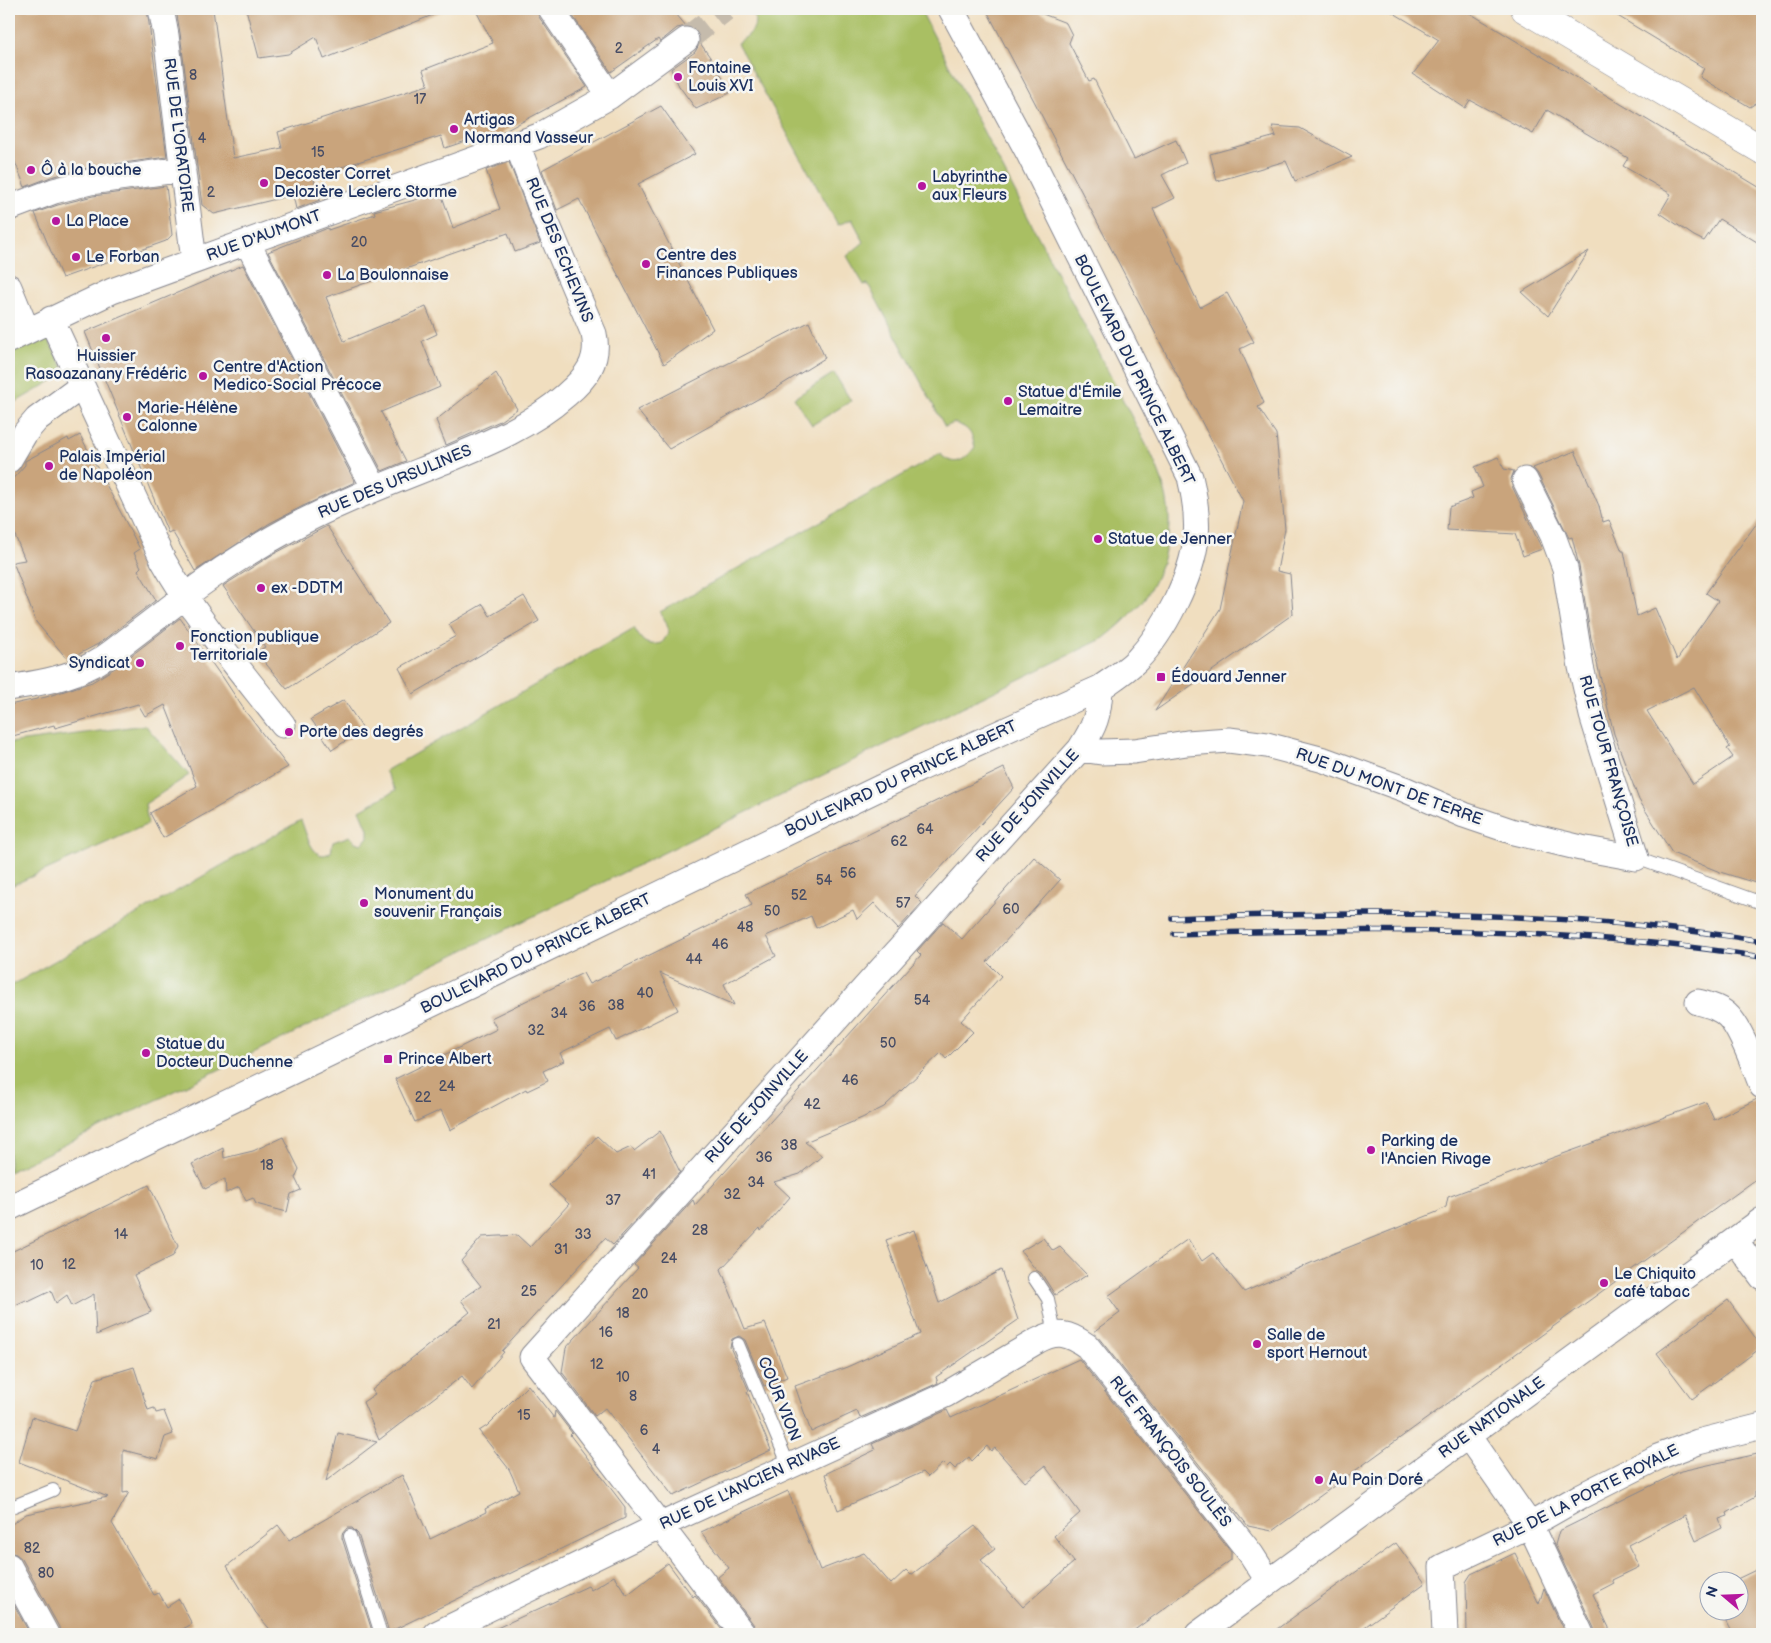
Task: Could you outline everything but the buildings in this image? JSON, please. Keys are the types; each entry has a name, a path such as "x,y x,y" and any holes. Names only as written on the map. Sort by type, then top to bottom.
{"main road":[{"path":"1525,9 1762,150"}],"street":[{"name":"RUE DE L'ORATOIRE","path":"161,9 166,35 178,170 194,261"},
{"path":"551,9 610,96"},
{"name":"BOULEVARD DU PRINCE ALBERT","path":"9,1208 919,769 1100,688 1137,660 1162,628 1186,577 1196,541 1196,509 1190,478 1028,152 951,9"},
{"name":"RUE D'AUMONT","path":"18,335 99,297 194,261 251,250 539,136 610,96 686,40"},
{"name":"RUE DES ECHEVINS","path":"517,144 546,222 594,334 596,345 595,357"},
{"path":"9,208 54,191 90,182 178,170"},
{"path":"251,250 375,489"},
{"path":"9,287 18,335"},
{"path":"51,319 163,560 184,596 283,725"},
{"name":"RUE DES URSULINES","path":"9,688 61,678 92,665 107,656 184,596 278,536 375,489 473,450 521,426 566,396 588,371 595,357"},
{"path":"12,455 25,433 37,418 82,386"},
{"name":"RUE TOUR FRANÇOISE","path":"1525,480 1560,552 1592,716 1636,858"},
{"name":"RUE DE JOINVILLE","path":"661,1526 532,1357 1080,749 1095,723 1099,710 1100,688"},
{"name":"RUE DU MONT DE TERRE","path":"1080,749 1101,752 1134,751 1187,742 1229,740 1267,745 1306,755 1364,774 1464,815 1514,832 1581,848 1636,858"},
{"path":"1698,1002 1711,1005 1730,1018 1737,1028 1762,1086"},
{"name":"RUE NATIONALE","path":"1198,1634 1762,1220"},
{"path":"1735,1240 1762,1277"},
{"name":"RUE DE L'ANCIEN RIVAGE","path":"436,1634 661,1526 945,1395 1046,1336 1059,1334"},
{"name":"RUE FRANÇOIS SOULÈS","path":"1059,1334 1073,1337 1087,1346 1251,1554 1269,1582"},
{"name":"RUE DE LA PORTE ROYALE","path":"1446,1634 1442,1567 1530,1525 1644,1463 1698,1442 1762,1426"},
{"path":"1468,1436 1530,1525 1581,1634"},
{"path":"661,1526 743,1634"},
{"path":"9,1566 46,1634"}],"lane":[{"name":"RUE TOUR FRANÇOISE","path":"1636,858 1762,903"},
{"path":"1034,1278 1048,1299 1059,1334"},
{"name":"COUR VION","path":"738,1344 789,1466"},
{"path":"9,1508 53,1490"},
{"path":"350,1536 381,1634"}],"green space":[{"path":"765,9 920,9 1160,474 1167,500 1169,531 1159,571 1147,594 1127,618 1104,638 9,1172 9,987 301,820 311,845 319,854 325,855 331,852 333,842 350,836 355,842 362,844 368,837 368,829 360,810 396,790 385,771 634,628 645,642 652,644 662,643 669,632 660,612 940,454 955,462 967,456 975,447 971,434 963,427 954,423 945,427 868,284 864,285 847,256 864,242 852,219 838,225 737,43 753,29 755,25 754,15"},
{"path":"45,334 66,373 9,406 9,349"},
{"path":"834,373 851,401 812,425 794,398"},
{"path":"145,725 189,775 145,804 148,824 13,885 9,885 9,743"}],"tunnel":[{"path":"686,40 725,9"}],"railway":[{"path":"1172,918 1320,914 1468,915 1615,923 1762,941"},
{"path":"1174,934 1395,930 1468,932 1615,939 1762,957"}],"place":[{"name":"Fontaine Louis XVI","path":"678,77"},
{"name":"Artigas Normand Vasseur","path":"454,129"},
{"name":"Ô à la bouche","path":"31,170"},
{"name":"Decoster Corret Delozière Leclerc Storme","path":"264,183"},
{"name":"Labyrinthe aux Fleurs","path":"922,186"},
{"name":"La Place","path":"56,221"},
{"name":"Le Forban","path":"76,257"},
{"name":"Centre des Finances Publiques","path":"646,264"},
{"name":"La Boulonnaise","path":"327,275"},
{"name":"Huissier Rasoazanany Frédéric","path":"106,338"},
{"name":"Centre d'Action Medico-Social Précoce","path":"203,376"},
{"name":"Statue d'Émile Lemaitre","path":"1008,401"},
{"name":"Marie-Hélène Calonne","path":"127,417"},
{"name":"Palais Impérial de Napoléon","path":"49,466"},
{"name":"Statue de Jenner","path":"1098,539"},
{"name":"ex -DDTM","path":"261,588"},
{"name":"Fonction publique Territoriale","path":"180,646"},
{"name":"Syndicat","path":"140,663"},
{"name":"Édouard Jenner","path":"1161,677"},
{"name":"Porte des degrés","path":"289,732"},
{"name":"Monument du souvenir Français","path":"364,903"},
{"name":"Statue du Docteur Duchenne","path":"146,1053"},
{"name":"Prince Albert","path":"388,1059"},
{"name":"Parking de l'Ancien Rivage","path":"1371,1150"},
{"name":"Le Chiquito café tabac","path":"1604,1283"},
{"name":"Salle de sport Hernout","path":"1257,1344"},
{"name":"Au Pain Doré","path":"1319,1480"}]}
